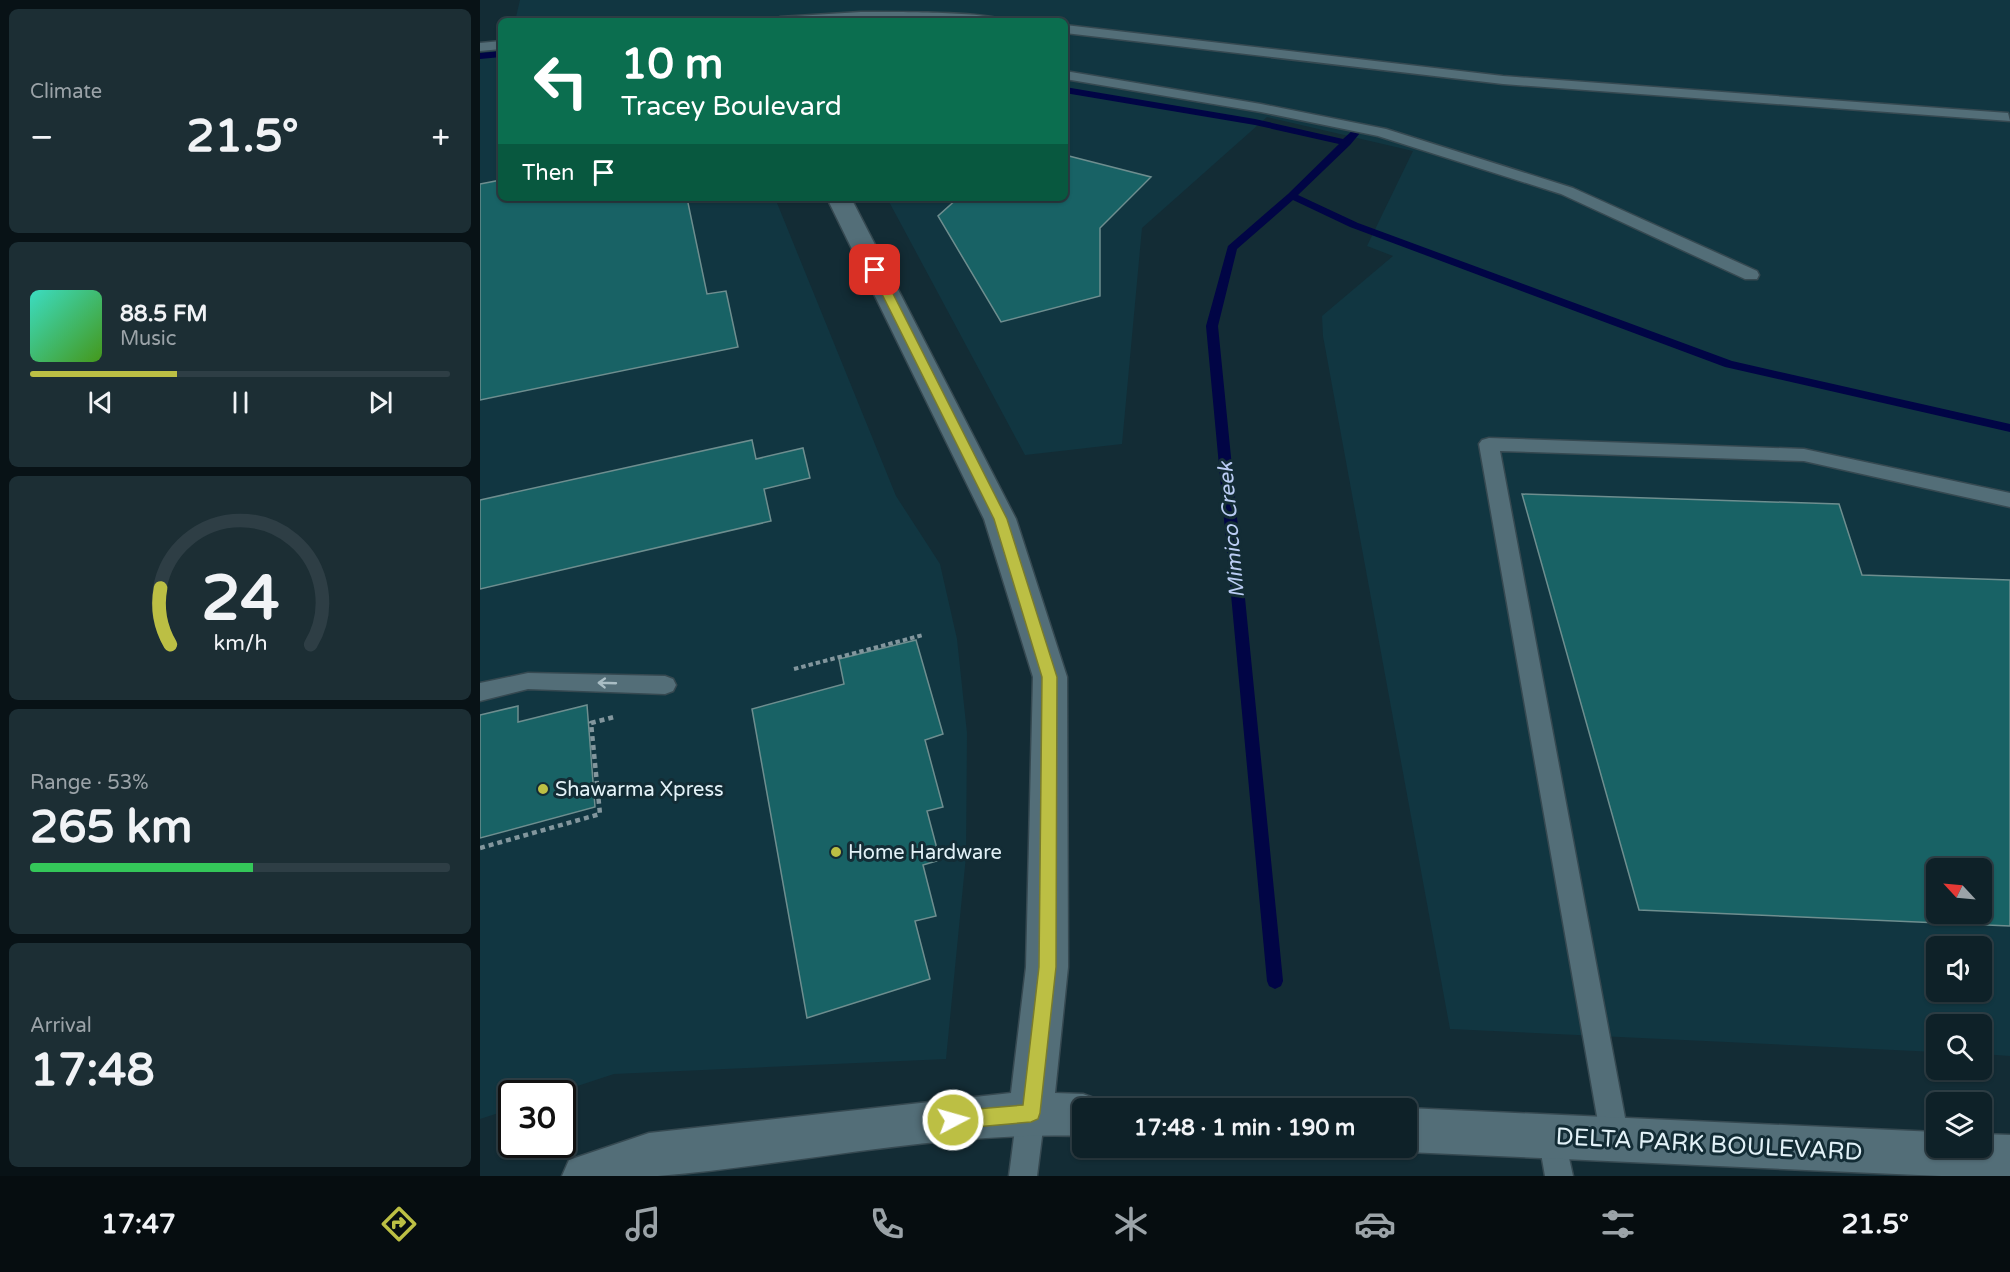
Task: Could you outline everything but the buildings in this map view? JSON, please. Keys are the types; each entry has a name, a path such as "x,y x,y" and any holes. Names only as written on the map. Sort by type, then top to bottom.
{"street":[{"path":"841,201 1000,519 1050,677 1047,967 1031,1113"},
{"path":"585,1176 649,1155 1031,1113 1072,1115"},
{"name":"DELTA PARK BOULEVARD","path":"1417,1132 1556,1156 1615,1139 2010,1158"}],"lane":[{"path":"802,18 824,15 950,18"},
{"path":"1068,29 1503,81 2008,117"},
{"path":"480,46 498,45"},
{"path":"1068,76 1261,108 1392,135 1567,191 1752,275"},
{"path":"1615,1139 1489,444 1804,455 2010,500"},
{"path":"480,692 528,681 665,685"},
{"path":"1023,1176 1031,1113"}],"path":[{"path":"794,669 923,635"},
{"path":"480,848 600,814 591,723 624,715"}],"shaded area":[{"path":"520,0 2010,0 2010,1056 1992,1055 1992,1014 1926,1014 1926,1052 1450,1029 1323,336 1322,316 1393,256 1367,246 1413,151 1267,117 1142,228 1122,444 1025,455 889,201 1068,201 1068,18 516,18"},
{"path":"498,49 498,201 776,201 896,496 940,564 957,639 967,733 966,856 946,1059 614,1074 576,1086 576,1080 498,1080 498,1113 480,1119 480,53"}],"waterway":[{"path":"480,56 498,54"},
{"path":"1068,91 1255,122 1345,143"},
{"name":"Mimico Creek","path":"1345,143 1355,133"},
{"name":"Mimico Creek","path":"1292,196 1345,143"},
{"name":"Mimico Creek","path":"1275,981 1212,326 1232,248 1292,196"},
{"path":"1292,196 1354,225 1729,364 2010,428"}],"place":[{"name":"Shawarma Xpress","path":"543,789"},
{"name":"Home Hardware","path":"836,852"}],"route":[{"path":"875,270 1000,519 1050,677 1047,967 1031,1113 953,1120"}]}
